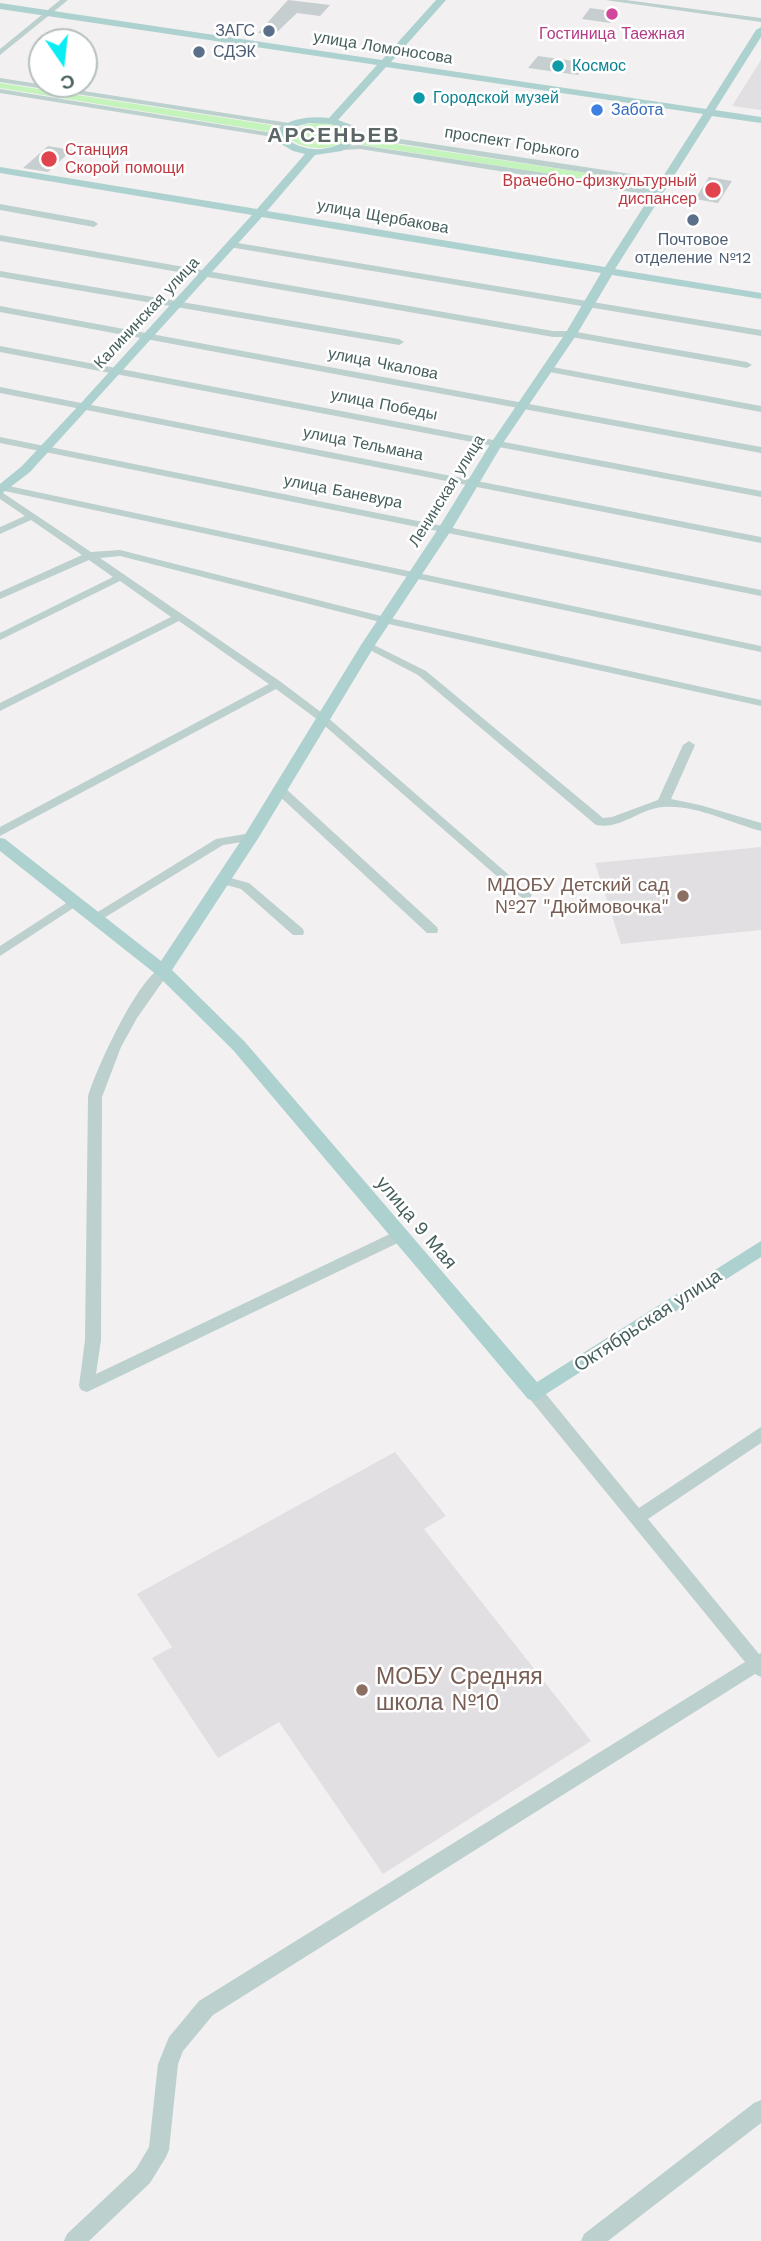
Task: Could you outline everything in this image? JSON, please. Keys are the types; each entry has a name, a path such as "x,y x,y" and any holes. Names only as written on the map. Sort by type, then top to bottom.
{"main road":[{"path":"312,152 289,147 279,136 289,125 309,120 333,120 441,0"},
{"name":"улица Ломоносова","path":"0,6 761,120"},
{"name":"Ленинская улица","path":"163,971 251,837 322,718 445,529 497,443 571,334 761,30"},
{"name":"проспект Горького","path":"333,120 353,129 354,134"},
{"path":"342,148 350,143 354,134"},
{"name":"проспект Горького","path":"312,152 342,148"},
{"name":"Калининская улица","path":"1,491 85,406 232,245 312,152"},
{"name":"улица Щербакова","path":"0,170 761,296"},
{"name":"улица 9 Мая","path":"0,843 163,971 239,1046 535,1393"},
{"name":"Октябрьская улица","path":"535,1393 761,1248"}],"street":[{"path":"0,53 64,0"},
{"path":"609,0 761,20"},
{"path":"0,80 289,125"},
{"path":"0,90 279,136"},
{"name":"проспект Горького","path":"354,134 661,188"},
{"name":"проспект Горького","path":"342,148 360,147 661,188"},
{"path":"0,207 94,224"},
{"path":"0,238 204,275 747,365"},
{"path":"232,245 761,333"},
{"path":"0,274 399,342"},
{"name":"улица Чкалова","path":"0,309 761,450"},
{"name":"улица Победы","path":"0,349 761,494"},
{"path":"547,369 761,409"},
{"name":"улица Тельмана","path":"0,390 761,540"},
{"name":"улица Баневура","path":"0,440 761,593"},
{"path":"1,491 32,516 121,576 177,618 277,684 322,718 526,895"},
{"path":"1,491 415,574 761,649"},
{"path":"0,531 32,516"},
{"path":"0,596 90,555 120,553 384,620 761,703"},
{"path":"0,637 121,576"},
{"path":"0,708 177,618"},
{"path":"368,645 422,673 600,821 607,823 638,809 663,803 761,827"},
{"path":"0,832 277,684"},
{"path":"663,803 689,745"},
{"path":"280,790 432,930"},
{"path":"94,918 220,842 251,837"},
{"path":"223,880 245,886 298,932"},
{"path":"0,952 74,902"},
{"path":"163,971 125,1030 99,1079 95,1097 93,1340 88,1386 399,1236"},
{"name":"улица 9 Мая","path":"535,1393 760,1665"},
{"path":"639,1517 761,1434"},
{"path":"74,2241 143,2175 159,2150 168,2064 176,2044 206,2008 760,1665"},
{"path":"590,2241 761,2110"}],"shaded area":[{"path":"761,60 761,110 732,106"},
{"name":"МДОБУ Детский сад №27 \"Дюймовочка\"","path":"761,847 761,930 621,944 595,863"},
{"name":"МОБУ Средняя школа №10","path":"395,1452 446,1516 424,1529 591,1741 383,1874 279,1722 218,1758 152,1658 172,1647 137,1594"}],"green space":[{"path":"0,83 28,87 28,93 0,88"},
{"path":"62,98 97,98 277,126 271,132"},
{"path":"307,124 335,125 349,133 348,139 335,146 319,148 304,146 290,139 289,134"},
{"path":"362,139 653,183 656,186 649,189 363,145 360,142"}],"building":[{"path":"288,0 330,5 320,16 297,13 274,35 258,33"},
{"path":"590,8 618,12 610,23 582,19"},
{"name":"Космос","path":"538,56 588,63 578,75 528,68"},
{"path":"48,146 72,150 48,172 23,168"},
{"name":"Врачебно-физкультурный диспансер","path":"709,177 732,181 718,203 695,199"}],"place":[{"name":"Гостиница Таежная","path":"612,14"},
{"name":"ЗАГС","path":"269,31"},
{"name":"СДЭК","path":"199,52"},
{"name":"Космос","path":"558,66"},
{"name":"Городской музей","path":"419,98"},
{"name":"Забота","path":"597,110"},
{"name":"Станция Скорой помощи","path":"49,159"},
{"name":"Врачебно-физкультурный диспансер","path":"713,190"},
{"name":"Почтовое отделение №12","path":"693,220"},
{"name":"МДОБУ Детский сад №27 \"Дюймовочка\"","path":"683,896"},
{"name":"МОБУ Средняя школа №10","path":"362,1690"}],"district":[{"name":"АРСЕНЬЕВ","path":"334,136"}]}
